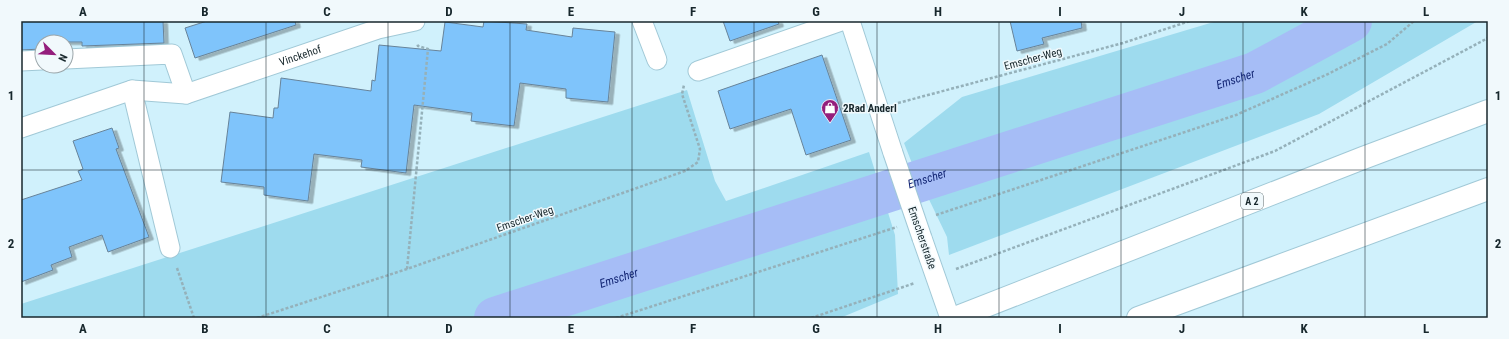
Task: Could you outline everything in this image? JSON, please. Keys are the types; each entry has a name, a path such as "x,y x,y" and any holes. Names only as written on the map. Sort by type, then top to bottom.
{"highway":[{"name":"A 2","path":"955,318 1488,111"},
{"path":"1138,318 1488,189"}],"street":[{"path":"642,21 657,60"},
{"path":"698,71 841,21"},
{"name":"Emscherstraße","path":"850,21 950,318"},
{"name":"Vinckehof","path":"21,128 132,90 186,94 378,29 414,22"},
{"path":"74,59 172,54 186,94"},
{"path":"21,61 34,60"},
{"path":"132,90 170,248"}],"path":[{"name":"Emscher-Weg","path":"879,109 1123,43 1190,21"},
{"path":"932,216 1236,115 1326,75 1387,44 1414,21"},
{"path":"407,269 428,49 418,46 414,22"},
{"path":"811,318 936,276 1275,151 1488,38"},
{"name":"Emscher-Weg","path":"257,318 407,269 685,171 698,162 700,149 682,94 685,77 698,71"},
{"path":"616,318 903,226"},
{"path":"170,248 194,318"}],"shaded area":[{"path":"1217,21 1478,21 1319,114 949,255 947,237 913,166 904,143 962,97"},
{"path":"687,90 715,181 726,201 869,152 895,235 898,294 840,318 21,318 21,304"}],"building":[{"path":"21,21 163,21 164,43 82,46 82,42 74,42 74,34 34,34 34,49 21,50"},
{"path":"207,21 295,21 296,25 195,58 185,28"},
{"path":"484,21 527,24 526,30 572,37 573,28 615,32 608,102 566,98 566,89 520,83 514,126 471,121 472,113 414,105 406,173 361,167 362,160 314,154 308,201 264,195 264,187 221,182 230,112 273,118 274,108 278,108 281,78 371,91 372,80 375,81 379,45 441,51 445,22 483,27"},
{"path":"723,21 778,21 779,24 730,41"},
{"path":"1010,21 1081,21 1082,28 1042,38 1044,44 1017,51"},
{"path":"822,55 851,140 806,155 791,109 730,129 718,91"},
{"path":"112,128 119,148 116,149 149,237 108,252 102,235 69,247 72,257 51,265 53,270 21,282 21,200 82,180 78,171 83,169 73,141"}],"waterway":[{"name":"Emscher","path":"495,318 1255,73 1351,21"}],"place":[{"name":"2Rad Anderl","path":"830,123"}]}
